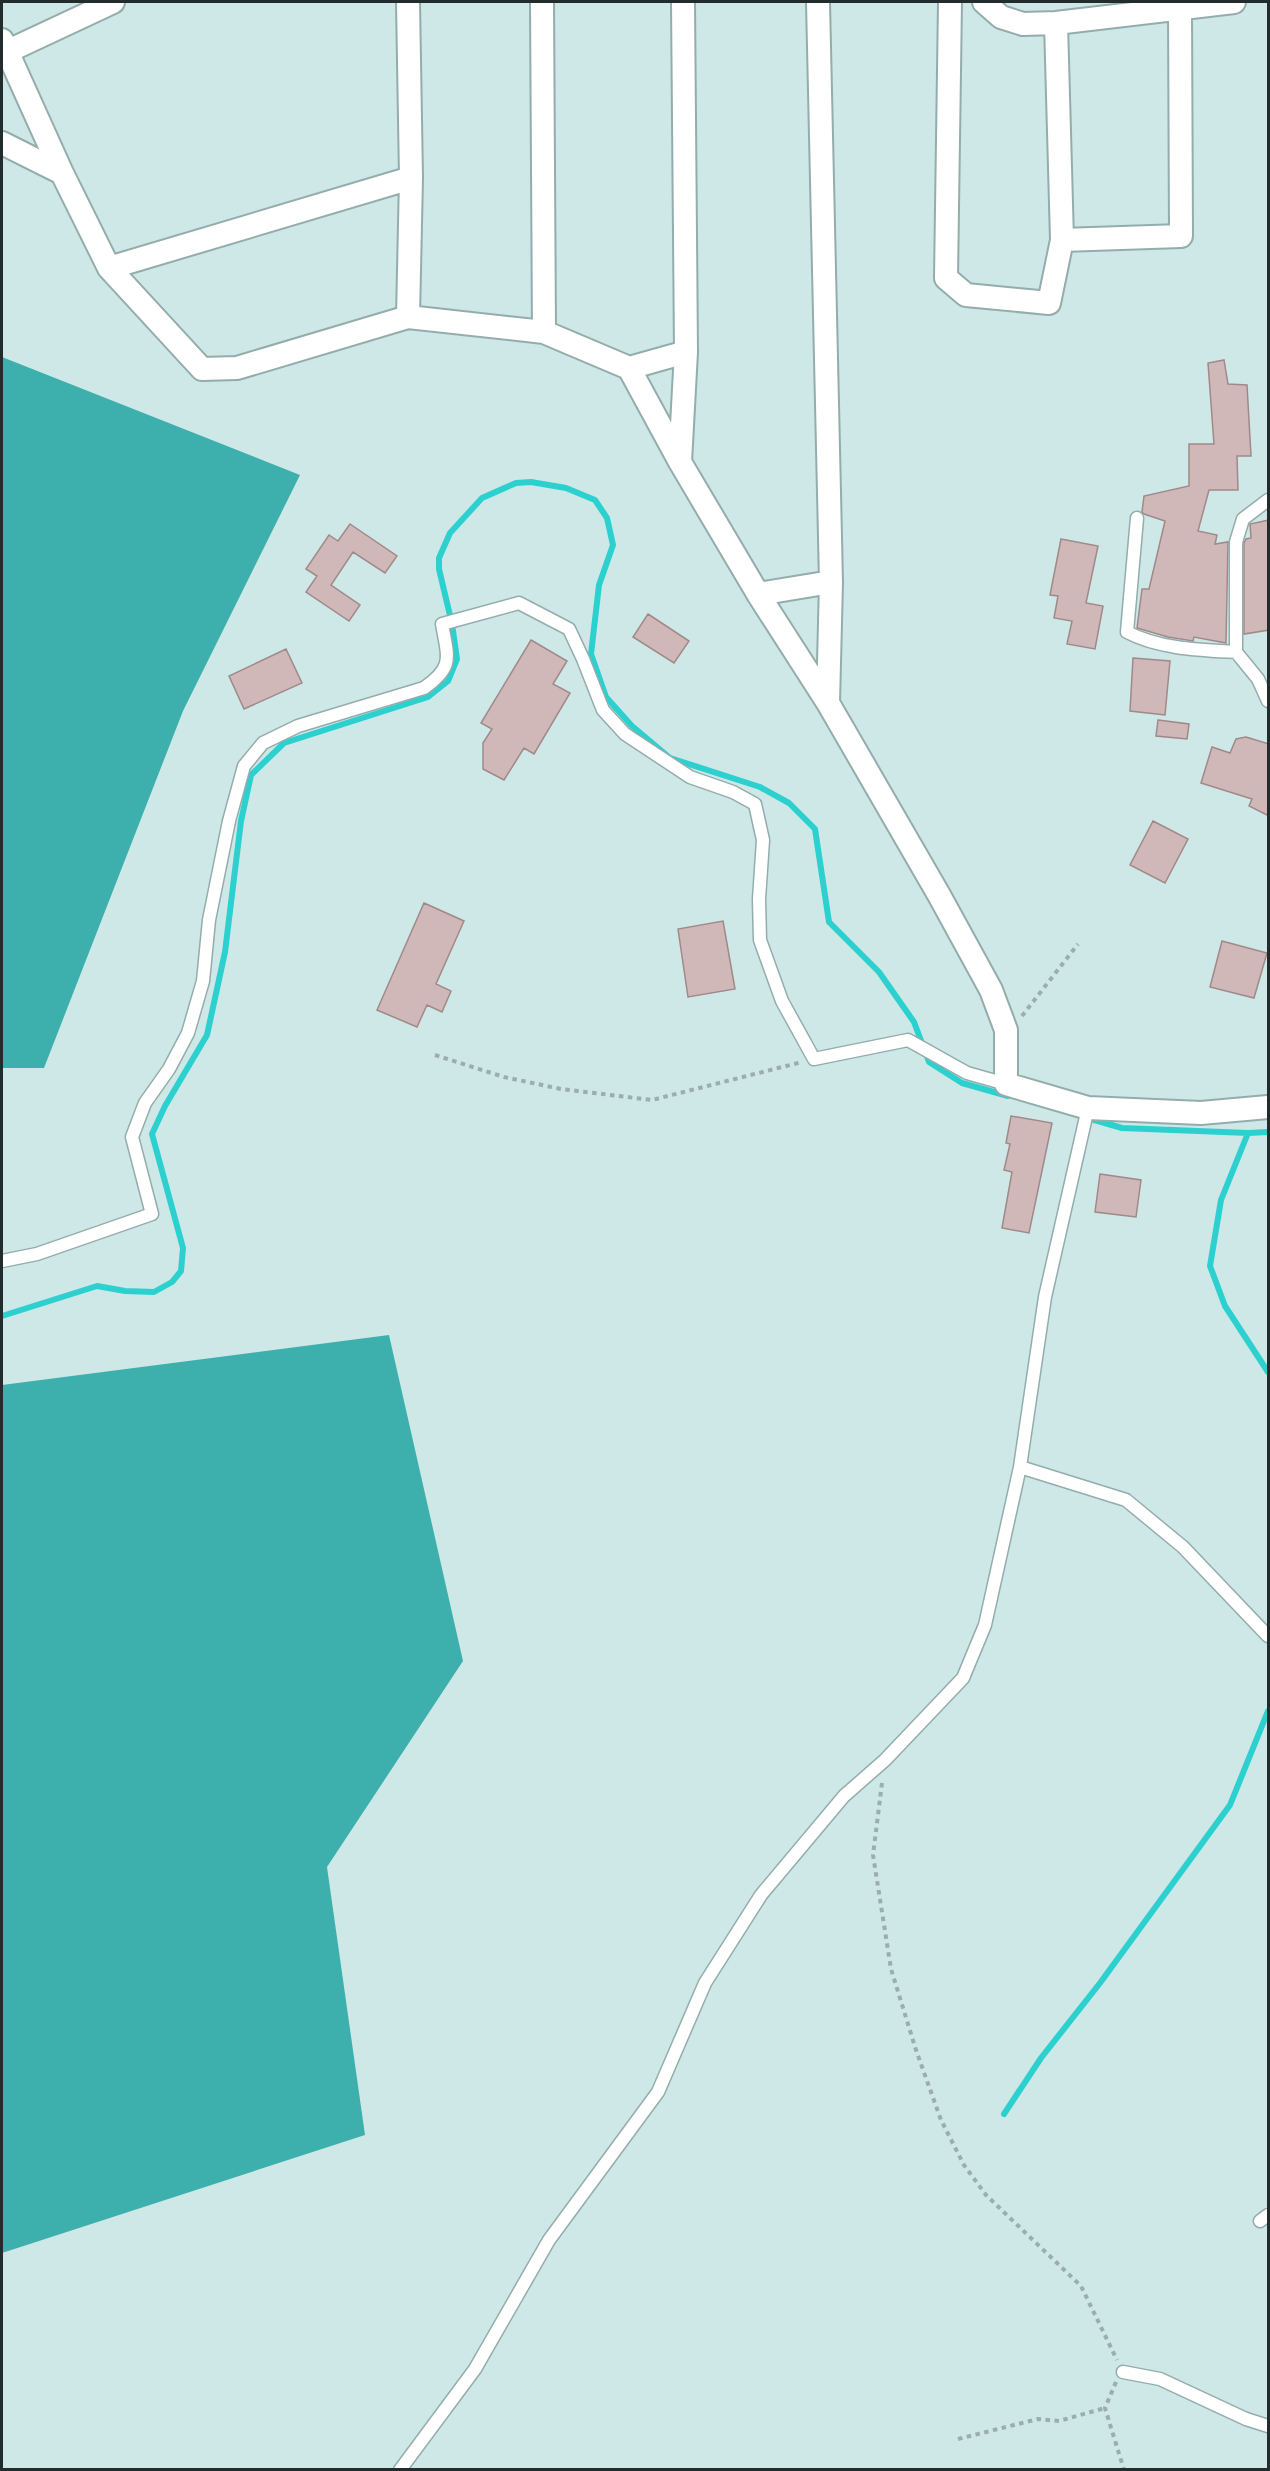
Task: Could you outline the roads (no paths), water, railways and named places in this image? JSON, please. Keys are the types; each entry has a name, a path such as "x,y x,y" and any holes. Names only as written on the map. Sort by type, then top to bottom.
{"street":[{"path":"113,2 3,49 109,268 202,369 237,368 408,317 544,332 629,368 680,462 758,594 828,703 986,980 1005,1030 1006,1084 1088,1108 1201,1113 1269,1107"},
{"path":"408,2 411,178 408,317"},
{"path":"542,2 544,332"},
{"path":"680,462 686,352 683,2"},
{"path":"818,2 831,582 828,703"},
{"path":"950,2 946,278 966,295 1048,303 1062,240 1056,23"},
{"path":"984,2 1001,16 1023,24 1056,23 1234,2"},
{"path":"1062,240 1180,236 1180,8"},
{"path":"2,143 62,173"},
{"path":"109,268 411,178"},
{"path":"629,368 686,352"},
{"path":"758,594 831,582"}],"lane":[{"path":"1269,500 1243,519 1236,542 1236,652 1258,679 1269,701"},
{"path":"1137,518 1127,632 1143,641 1209,651 1236,652"},
{"path":"2,1261 37,1254 152,1214 132,1137 145,1103 169,1069 188,1033 203,981 212,909 229,821 244,766 263,743 298,726 424,688 441,676 448,657 442,624 519,603 569,629 603,710 625,734 690,777 733,792 755,804 763,840 759,899 760,940 783,1001 814,1059 908,1040 967,1073 1006,1084"},
{"path":"400,2469 475,2369 549,2240 658,2092 705,1983 761,1895 844,1796 885,1760 963,1678 985,1625 1020,1467 1045,1297 1088,1108"},
{"path":"1020,1467 1126,1500 1183,1547 1269,1636"},
{"path":"1123,2372 1160,2379 1246,2419 1269,2426"}],"waterway":[{"path":"2,1316 97,1286 125,1291 154,1292 172,1282 181,1271 183,1248 152,1134 165,1106 207,1035 225,952 241,821 251,775 284,743 428,697 448,681 457,659 452,624 439,569 439,558 450,533 482,498 516,483 531,482 566,488 595,500 607,518 613,545 599,585 591,654 606,697 632,726 670,758 760,787 789,803 815,829 829,922 879,972 914,1022 929,1062 962,1083 1008,1096"},
{"path":"1084,1117 1122,1128 1268,1132"},
{"path":"1248,1133 1221,1200 1210,1266 1225,1306 1268,1372"},
{"path":"1004,2114 1041,2058 1100,1983 1230,1805 1268,1711"}]}
